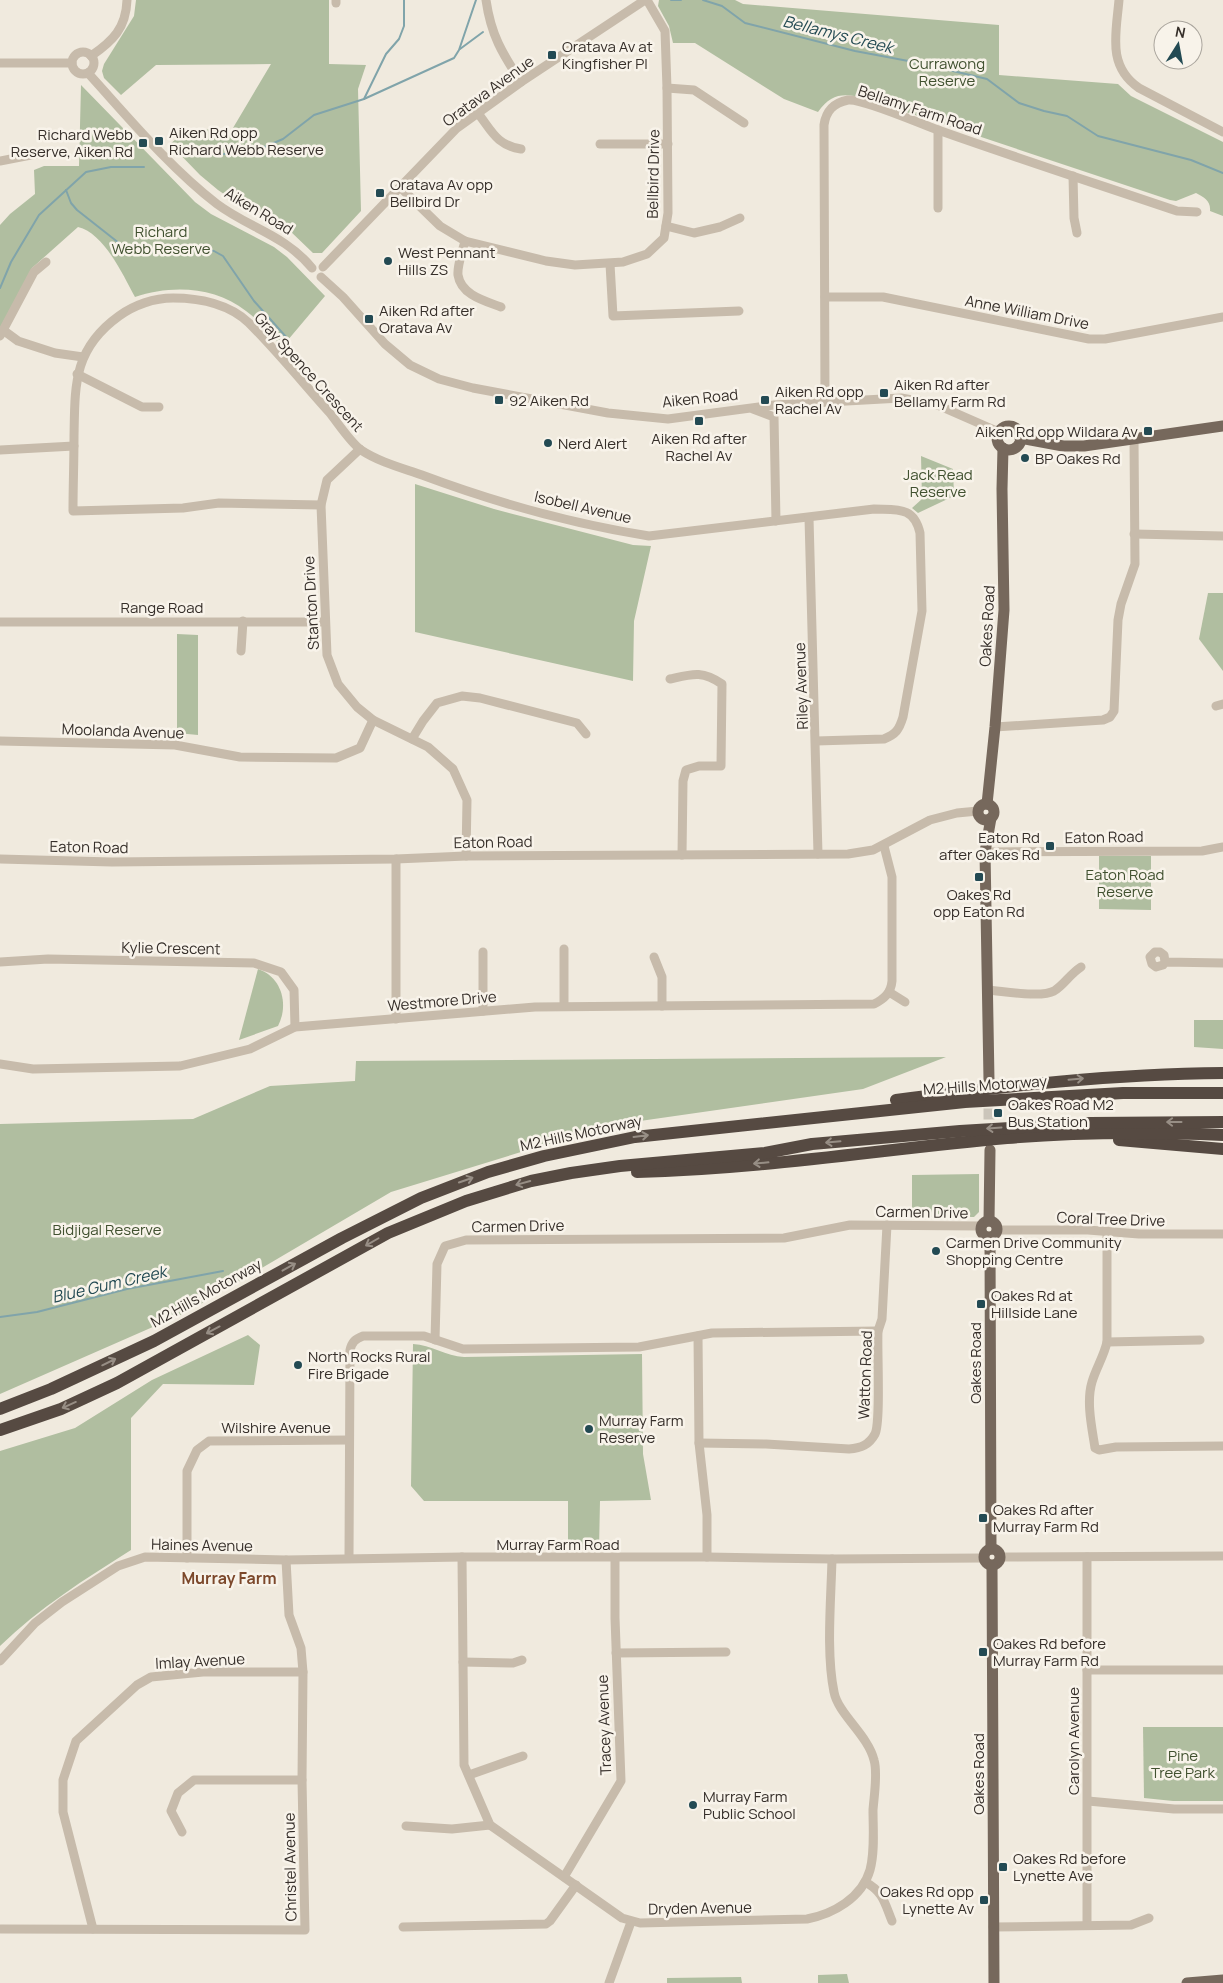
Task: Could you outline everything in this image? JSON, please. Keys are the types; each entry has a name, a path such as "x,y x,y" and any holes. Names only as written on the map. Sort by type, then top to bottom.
{"highway":[{"path":"674,1132 703,1123 1010,1086 1160,1074 1223,1073"},
{"path":"1160,1074 1223,1078"},
{"name":"M2 Hills Motorway","path":"0,1409 51,1389 154,1341 342,1238 421,1198 488,1172 544,1156 596,1144 674,1132 965,1102 1123,1093 1223,1093"},
{"path":"0,1430 61,1409 100,1391 388,1233 466,1201 531,1181 620,1166 765,1153 812,1144 960,1131 1090,1123 1223,1122"},
{"path":"571,1173 665,1171 810,1159 1009,1138 1086,1133 1223,1135"},
{"path":"1009,1138 1105,1139 1223,1149"}],"main road":[{"path":"1010,426 1018,431 1020,438 1016,448 1008,450 1004,448 997,440 999,432 1002,428 1010,426"},
{"path":"1020,438 1074,446 1223,426"},
{"name":"Oakes Road","path":"989,1080 986,848 988,840 984,813 995,727 1004,610 1002,489 1004,448"},
{"path":"990,1150 986,1224 996,1224 993,1234"},
{"name":"Oakes Road","path":"993,1234 994,1983"},
{"path":"1187,1983 1223,1980"}],"street":[{"path":"91,56 106,46 116,34 124,21 127,0"},
{"path":"486,0 493,32 500,50 521,82"},
{"name":"Oratava Avenue","path":"323,267 453,132 477,112 646,0"},
{"name":"Bellbird Drive","path":"400,187 440,226 465,241 546,261 575,265 610,264 647,254 664,238 668,213 668,88 665,31 646,0"},
{"path":"1119,0 1114,49 1128,80 1139,88 1223,132"},
{"path":"80,52 88,53 94,64 88,73 76,72 72,63 74,56 80,52"},
{"path":"0,63 72,63"},
{"name":"Aiken Road","path":"88,73 138,129 204,193 231,214 287,244 312,268"},
{"path":"668,88 694,90 744,123"},
{"name":"Bellamy Farm Road","path":"825,402 824,126 825,116 834,105 849,100 864,103 1177,211 1197,212"},
{"path":"477,112 501,143 521,149"},
{"path":"938,130 938,208"},
{"path":"600,144 668,144"},
{"path":"0,161 36,154"},
{"path":"1073,176 1074,218 1077,233"},
{"path":"666,226 694,233 720,227 740,218"},
{"path":"465,241 458,275 465,289 478,299 501,307"},
{"path":"46,262 34,272 1,333 18,341 55,353 83,357"},
{"path":"317,264 323,267 324,272 321,277 312,276 312,268 317,264"},
{"path":"610,264 613,316 739,311"},
{"name":"Aiken Road","path":"321,277 333,287 402,360 427,374 456,384 554,404 653,418 675,418 748,408 901,398 935,404 999,432"},
{"name":"Anne William Drive","path":"825,296 883,297 1089,340 1104,340 1223,317"},
{"name":"Gray Spence Crescent","path":"321,505 219,503 183,508 73,511 74,400 77,374 83,357 104,327 123,313 142,303 166,298 188,298 211,302 248,322 360,449"},
{"path":"77,374 142,407 159,407"},
{"path":"748,408 774,417 776,520"},
{"path":"995,727 1103,720 1110,717 1114,710 1118,620 1121,604 1135,564 1134,439"},
{"path":"0,450 74,446"},
{"name":"Stanton Drive","path":"360,449 328,480 321,505 324,622 327,655 338,684 357,707 373,720 428,748 453,769 467,800 466,856"},
{"name":"Isobell Avenue","path":"360,449 389,463 498,501 623,532 649,536 874,509 902,510 912,515 918,523 920,533 922,611 899,731 884,739 816,741"},
{"name":"Riley Avenue","path":"809,518 818,854"},
{"path":"1134,534 1223,536"},
{"path":"241,651 243,621"},
{"name":"Range Road","path":"0,622 324,622"},
{"path":"670,679 696,673 712,677 722,684 721,766 699,766 686,770 683,781 682,855"},
{"path":"412,739 437,702 462,696 480,698 577,723 586,734"},
{"name":"Moolanda Avenue","path":"0,740 175,745 240,757 336,758 360,748 373,720"},
{"name":"Eaton Road","path":"0,859 121,862 396,859 466,856 848,854 873,850 884,846 930,820 957,813 984,813"},
{"path":"884,846 892,877 892,981 889,992 905,1002"},
{"name":"Eaton Road","path":"986,848 1202,851 1223,847"},
{"path":"396,859 396,1019"},
{"path":"564,949 564,1006"},
{"path":"482,1011 483,952"},
{"path":"654,957 662,977 662,1006"},
{"name":"Kylie Crescent","path":"0,962 48,959 254,963 281,972 294,990 295,1027"},
{"path":"1164,962 1223,963"},
{"path":"987,990 1048,993 1058,988 1071,974 1081,967"},
{"name":"Westmore Drive","path":"0,1064 33,1069 180,1066 250,1049 295,1027 535,1007 874,1004 889,992"},
{"name":"Carmen Drive","path":"435,1340 436,1264 445,1246 455,1242 466,1240 784,1238 850,1225 986,1224"},
{"name":"Watton Road","path":"699,1443 766,1444 849,1449 864,1446 875,1434 877,1427 878,1331 882,1319 887,1225"},
{"path":"1107,1232 1107,1342 1091,1388 1094,1448 1099,1450 1116,1447 1223,1446"},
{"name":"Coral Tree Drive","path":"993,1234 1107,1232 1223,1234"},
{"path":"349,1558 350,1350 352,1342 363,1336 424,1336 463,1349 600,1348 639,1347 712,1333 878,1331"},
{"path":"698,1336 699,1443 707,1515 707,1557"},
{"path":"1107,1342 1200,1340"},
{"name":"Wilshire Avenue","path":"187,1558 188,1471 197,1450 209,1440 349,1440"},
{"name":"Murray Farm Road","path":"349,1558 707,1557 832,1559 1223,1556"},
{"name":"Haines Avenue","path":"0,1661 35,1623 62,1602 118,1566 145,1557 286,1560 349,1558"},
{"path":"406,1826 452,1829 490,1825 464,1765 462,1557"},
{"name":"Carolyn Avenue","path":"1086,1924 1088,1801 1087,1557"},
{"name":"Tracey Avenue","path":"564,1877 620,1781 615,1558"},
{"name":"Dryden Avenue","path":"490,1825 622,1918 631,1922 807,1919 822,1916 839,1908 852,1898 865,1882 872,1862 875,1762 867,1742 834,1695 830,1672 832,1559"},
{"name":"Christel Avenue","path":"0,1929 305,1930 302,1780 304,1672 301,1648 289,1615 286,1560"},
{"path":"616,1653 726,1652"},
{"path":"463,1662 513,1662 522,1660"},
{"path":"1087,1670 1223,1670"},
{"name":"Imlay Avenue","path":"93,1929 63,1812 63,1780 76,1740 136,1684 151,1677 203,1672 304,1672"},
{"path":"468,1775 523,1756"},
{"path":"182,1832 171,1811 178,1792 194,1780 302,1780"},
{"path":"1088,1801 1174,1809 1223,1809"},
{"path":"865,1882 877,1889 882,1895 892,1921"},
{"path":"403,1927 546,1924 576,1885"},
{"path":"993,1926 1131,1925 1149,1918"},
{"path":"609,1983 631,1922"}],"green space":[{"path":"136,0 329,0 329,64 366,65 358,89 361,211 322,253 313,253 288,229 234,201 218,190 200,175 170,144 191,131 205,129 230,133 271,64 156,65 121,95 104,78 102,71 104,64 134,16"},
{"name":"Currawong Reserve","path":"659,0 735,0 743,4 999,25 999,75 1118,84 1131,96 1223,142 1223,216 1210,211 1208,202 1196,193 1176,201 1170,200 864,98 850,95 838,96 828,101 818,112 784,99 695,43 673,43 669,26 658,6"},
{"name":"Richard Webb Reserve","path":"81,85 195,202 211,214 274,247 287,257 325,296 282,347 251,315 234,303 206,292 192,290 163,291 135,297 119,267 104,246 96,237 78,227 32,268 0,328 0,225 10,214 35,194 34,170 44,166 79,166"},
{"name":"Jack Read Reserve","path":"921,456 953,469 954,496 918,513 912,508 922,499"},
{"path":"415,484 494,509 633,545 651,546 634,621 633,681 415,632"},
{"path":"1208,593 1223,593 1223,671 1199,639"},
{"path":"177,634 198,635 198,735 177,733"},
{"name":"Eaton Road Reserve","path":"1099,856 1151,856 1151,910 1099,909"},
{"path":"258,969 273,978 278,985 283,1001 281,1018 278,1026 239,1040"},
{"path":"1194,1020 1223,1020 1223,1049 1194,1047"},
{"name":"Bidjigal Reserve","path":"946,1057 863,1089 640,1121 534,1148 391,1192 187,1312 0,1394 0,1124 193,1119 270,1086 355,1081 356,1061"},
{"path":"979,1174 979,1212 974,1217 912,1217 912,1175"},
{"path":"248,1335 260,1345 254,1385 163,1384 131,1418 131,1550 46,1607 0,1646 0,1451 75,1428 152,1380"},
{"path":"413,1344 464,1357 642,1354 643,1454 651,1500 600,1501 599,1549 568,1549 568,1501 424,1501 411,1486"},
{"name":"Pine Tree Park","path":"1143,1727 1223,1727 1223,1801 1173,1801 1144,1798"},
{"path":"847,1974 849,1983 818,1983 818,1975"},
{"path":"741,1977 742,1983 667,1983 667,1978"}],"waterway":[{"path":"364,99 386,54 399,39 404,26 404,0"},
{"path":"188,155 224,154 262,148 283,139 314,115 364,99 454,58 459,50 476,0"},
{"name":"Bellamys Creek","path":"671,0 681,0"},
{"name":"Bellamys Creek","path":"703,0 722,6 745,23 855,51 919,63 987,79 1019,103 1067,116 1098,136 1191,160 1223,173"},
{"name":"Bellamys Creek","path":"460,49 483,32"},
{"path":"0,288 11,262 39,215 86,172 111,167 144,167"},
{"path":"66,190 71,203 77,210 124,247 137,252 200,249 214,251 223,256 254,301 287,338"},
{"name":"Blue Gum Creek","path":"0,1317 37,1312 127,1289 223,1271"}],"tunnel":[{"path":"989,1092 989,1138"}],"place":[{"name":"Oratava Av at Kingfisher Pl","path":"552,55"},
{"name":"Aiken Rd opp Richard Webb Reserve","path":"159,141"},
{"name":"Richard Webb Reserve, Aiken Rd","path":"143,143"},
{"name":"Oratava Av opp Bellbird Dr","path":"380,193"},
{"name":"West Pennant Hills ZS","path":"388,261"},
{"name":"Aiken Rd after Oratava Av","path":"369,319"},
{"name":"Aiken Rd after Bellamy Farm Rd","path":"884,393"},
{"name":"92 Aiken Rd","path":"499,400"},
{"name":"Aiken Rd opp Rachel Av","path":"765,400"},
{"name":"Aiken Rd after Rachel Av","path":"699,421"},
{"name":"Aiken Rd opp Wildara Av","path":"1148,431"},
{"name":"Nerd Alert","path":"548,443"},
{"name":"BP Oakes Rd","path":"1025,458"},
{"name":"Eaton Rd after Oakes Rd","path":"1050,846"},
{"name":"Oakes Rd opp Eaton Rd","path":"979,877"},
{"name":"Oakes Road M2 Bus Station","path":"998,1113"},
{"name":"Carmen Drive Community Shopping Centre","path":"936,1251"},
{"name":"Oakes Rd at Hillside Lane","path":"981,1304"},
{"name":"North Rocks Rural Fire Brigade","path":"298,1365"},
{"name":"Murray Farm Reserve","path":"589,1429"},
{"name":"Oakes Rd after Murray Farm Rd","path":"983,1518"},
{"name":"Oakes Rd before Murray Farm Rd","path":"983,1652"},
{"name":"Murray Farm Public School","path":"693,1805"},
{"name":"Oakes Rd before Lynette Ave","path":"1003,1867"},
{"name":"Oakes Rd opp Lynette Av","path":"984,1900"}],"district":[{"name":"Murray Farm","path":"229,1578"}]}
